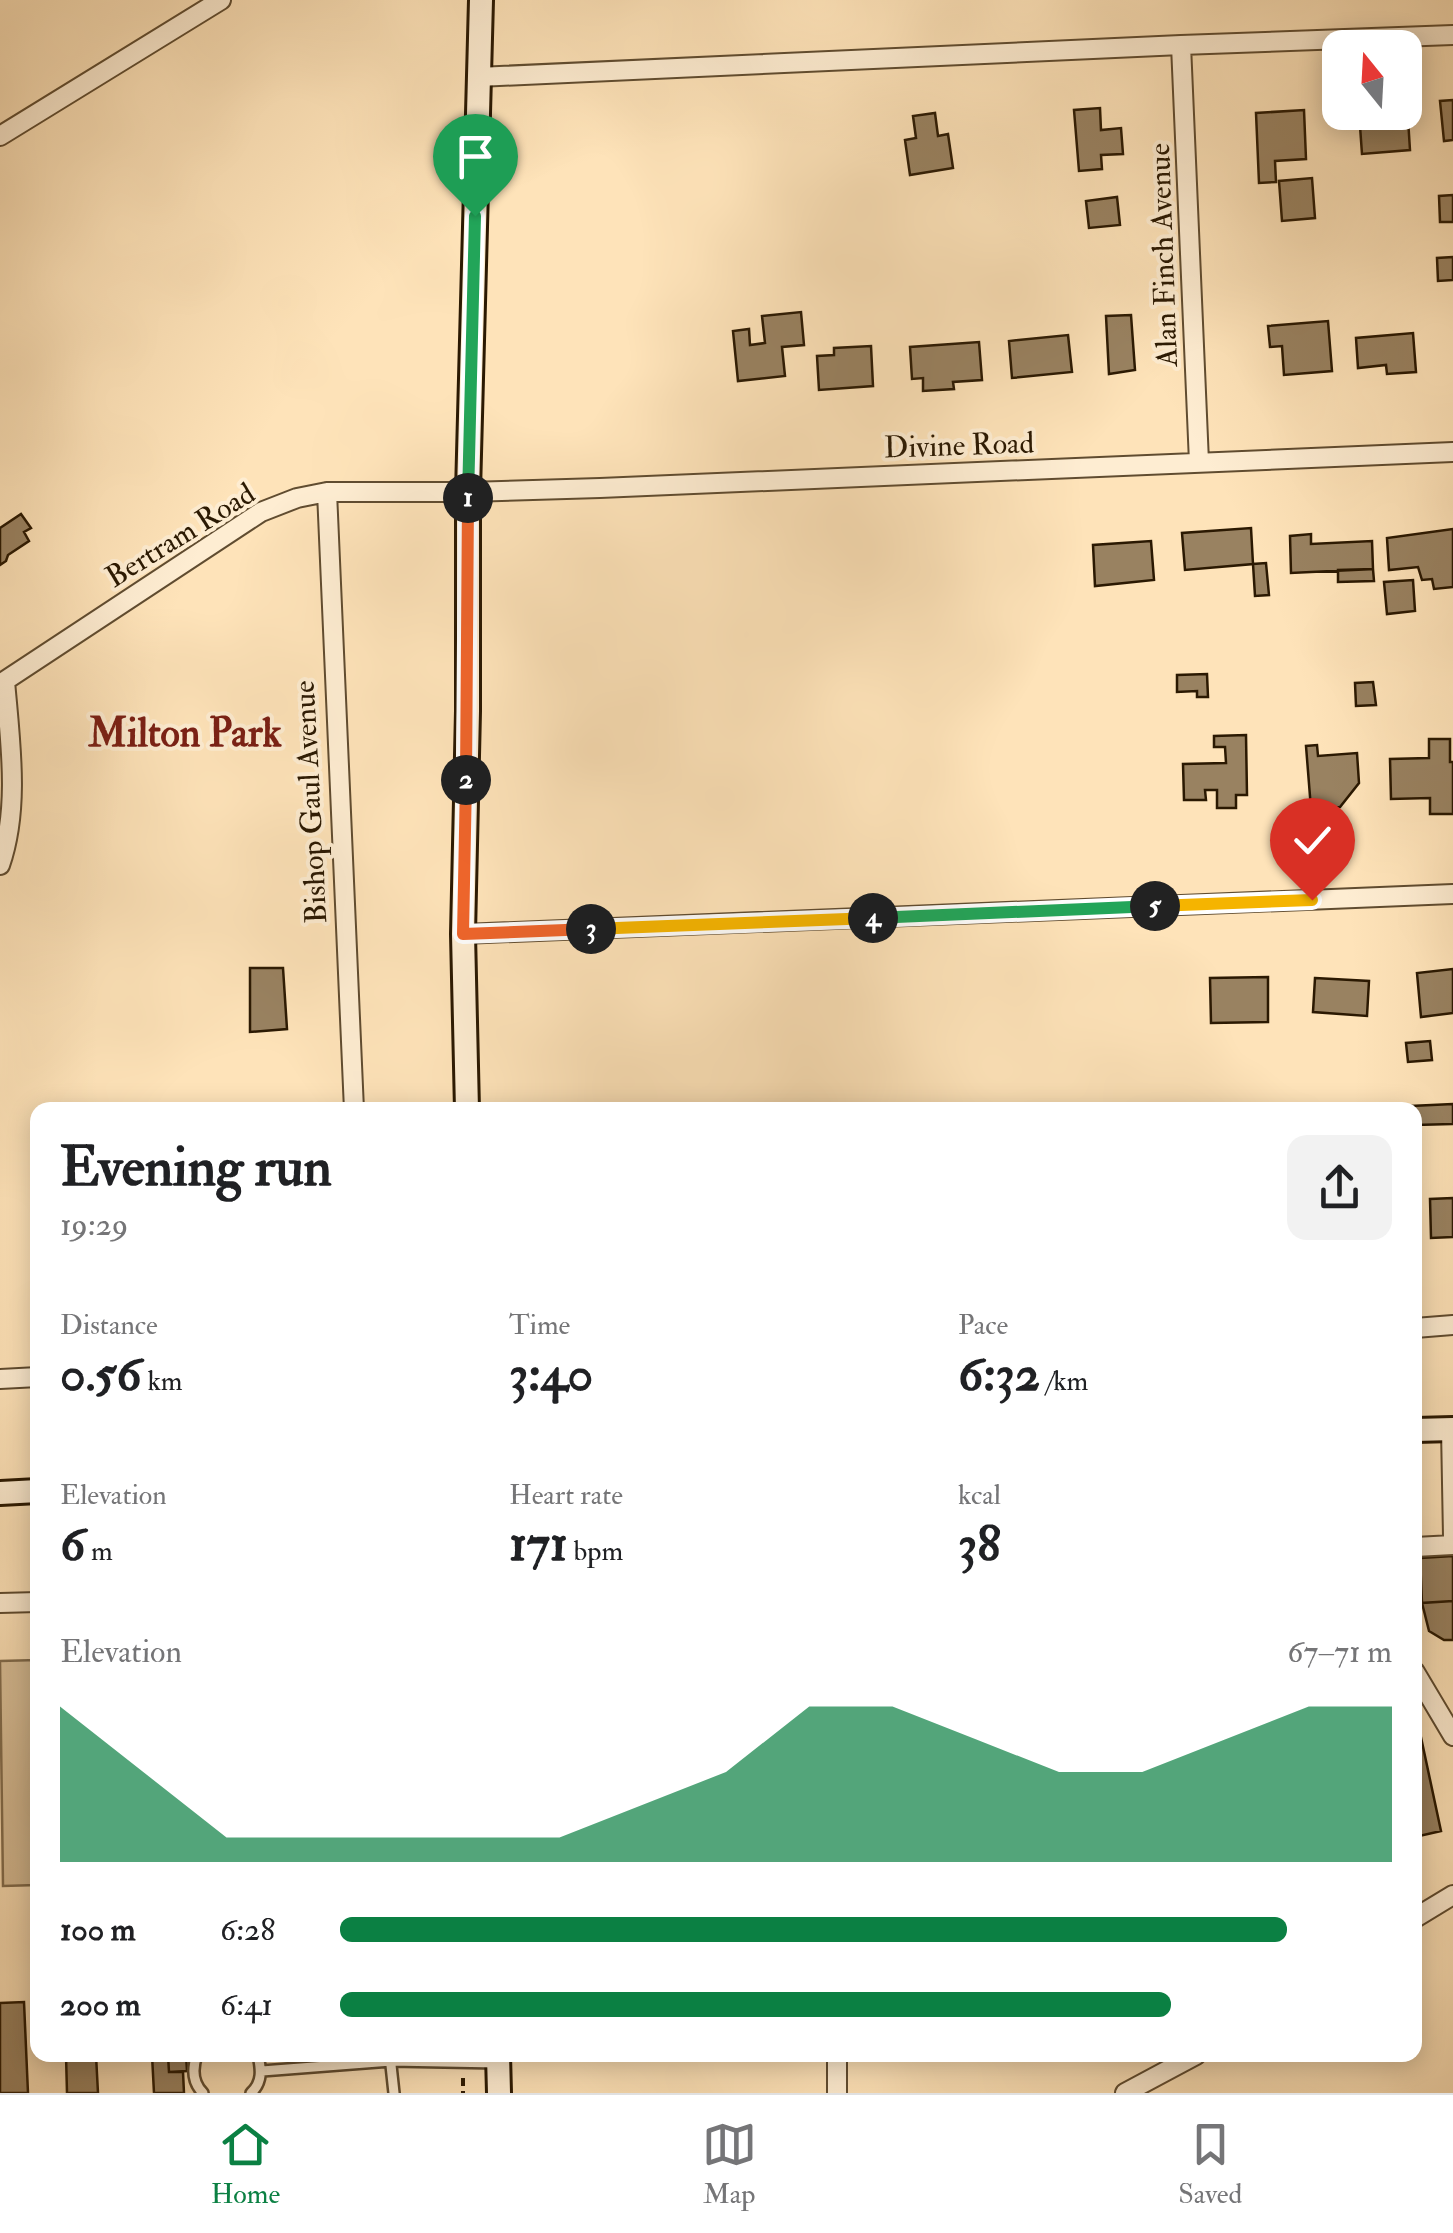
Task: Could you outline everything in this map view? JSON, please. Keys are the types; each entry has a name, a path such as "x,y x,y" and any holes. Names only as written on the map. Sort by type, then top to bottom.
{"main road":[{"path":"468,1102 463,934 468,492 482,0"},
{"path":"1422,1430 1452,1429"},
{"path":"0,1492 30,1492"},
{"path":"498,2062 500,2093"}],"street":[{"path":"0,136 222,0"},
{"path":"478,77 1453,35"},
{"name":"Alan Finch Avenue","path":"1182,45 1199,462"},
{"name":"Divine Road","path":"468,492 1453,452"},
{"name":"Bertram Road","path":"2,682 261,512 326,492 468,492"},
{"name":"Bishop Gaul Avenue","path":"326,492 354,1102"},
{"path":"0,865 8,844 10,794 10,738 2,682"},
{"path":"463,934 1453,894"},
{"path":"1422,1327 1453,1325"},
{"path":"0,1379 30,1377"},
{"path":"1452,1429 1453,1536"},
{"path":"1422,1546 1453,1544"},
{"path":"0,1603 30,1602"},
{"path":"1422,1684 1453,1736"},
{"path":"1422,1914 1453,1896"},
{"path":"837,2062 838,2093"},
{"path":"1124,2093 1183,2062"}],"lane":[{"path":"194,2062 196,2087 202,2093"},
{"path":"251,2093 257,2088 262,2071 260,2062"},
{"path":"262,2071 351,2062"},
{"path":"390,2062 394,2093"}],"shaded area":[{"path":"30,1660 30,1885 3,1886 0,1661"}],"building":[{"path":"1453,100 1453,140 1444,141 1440,101"},
{"path":"1100,108 1101,130 1121,128 1123,154 1101,155 1102,169 1079,171 1074,110"},
{"path":"1304,110 1306,159 1275,161 1276,182 1259,183 1256,113"},
{"path":"935,113 938,136 948,134 953,168 910,175 905,140 916,138 913,116"},
{"path":"1360,130 1409,130 1410,150 1362,154"},
{"path":"1312,178 1315,218 1282,221 1279,181"},
{"path":"1453,195 1453,222 1440,222 1439,196"},
{"path":"1117,197 1120,225 1089,228 1086,201"},
{"path":"1453,257 1453,280 1438,281 1437,258"},
{"path":"801,312 804,345 782,347 785,376 738,381 733,331 749,329 750,345 765,343 762,316"},
{"path":"1131,315 1135,370 1109,374 1106,316"},
{"path":"1328,321 1332,371 1284,375 1282,346 1270,347 1268,326"},
{"path":"1413,333 1416,372 1387,374 1386,365 1358,368 1356,338"},
{"path":"1068,335 1072,372 1012,378 1009,341"},
{"path":"979,342 982,380 953,382 954,389 923,391 923,378 912,379 910,347"},
{"path":"871,346 873,386 819,390 817,356 834,355 834,348"},
{"path":"21,514 31,528 24,532 29,541 0,565 0,528"},
{"path":"1251,528 1253,564 1185,570 1182,533"},
{"path":"1453,529 1453,587 1434,589 1432,579 1422,580 1418,567 1389,570 1387,538"},
{"path":"1311,534 1311,544 1372,541 1373,569 1291,573 1290,536"},
{"path":"1151,541 1154,580 1095,586 1093,545"},
{"path":"1266,563 1269,595 1255,596 1253,564"},
{"path":"1373,569 1374,581 1338,582 1338,570"},
{"path":"1413,580 1415,611 1387,614 1384,582"},
{"path":"1207,674 1208,697 1197,697 1197,691 1177,692 1177,675"},
{"path":"1373,682 1376,705 1356,706 1355,683"},
{"path":"1246,735 1247,795 1236,795 1236,808 1217,808 1217,790 1205,790 1206,800 1184,800 1183,764 1226,763 1225,747 1214,747 1214,736"},
{"path":"1429,739 1450,739 1453,814 1430,814 1430,798 1391,799 1390,759 1429,758"},
{"path":"1317,745 1318,756 1357,753 1359,783 1340,807 1311,809 1306,746"},
{"path":"250,968 283,968 287,1029 250,1032"},
{"path":"1453,969 1453,1013 1421,1017 1417,973"},
{"path":"1268,977 1268,1022 1211,1023 1210,978"},
{"path":"1315,978 1369,981 1367,1016 1313,1012"},
{"path":"1430,1041 1432,1060 1408,1062 1406,1043"},
{"path":"1453,1104 1453,1124 1422,1125 1422,1105"},
{"path":"1453,1198 1453,1237 1431,1238 1430,1199"},
{"path":"1453,1556 1453,1601 1422,1603 1422,1558"},
{"path":"1453,1601 1453,1640 1444,1640 1429,1631 1422,1603"},
{"path":"1422,1742 1441,1831 1422,1835"},
{"path":"24,2002 28,2093 0,2093 0,2003"},
{"path":"66,2062 96,2062 98,2093 67,2093"},
{"path":"152,2062 168,2062 169,2072 183,2072 184,2093 154,2093"},
{"path":"168,2062 186,2062 187,2071 169,2072"}],"district":[{"name":"Milton Park","path":"185,732"}],"route":[{"path":"475,216 463,934 1312,900"}]}
